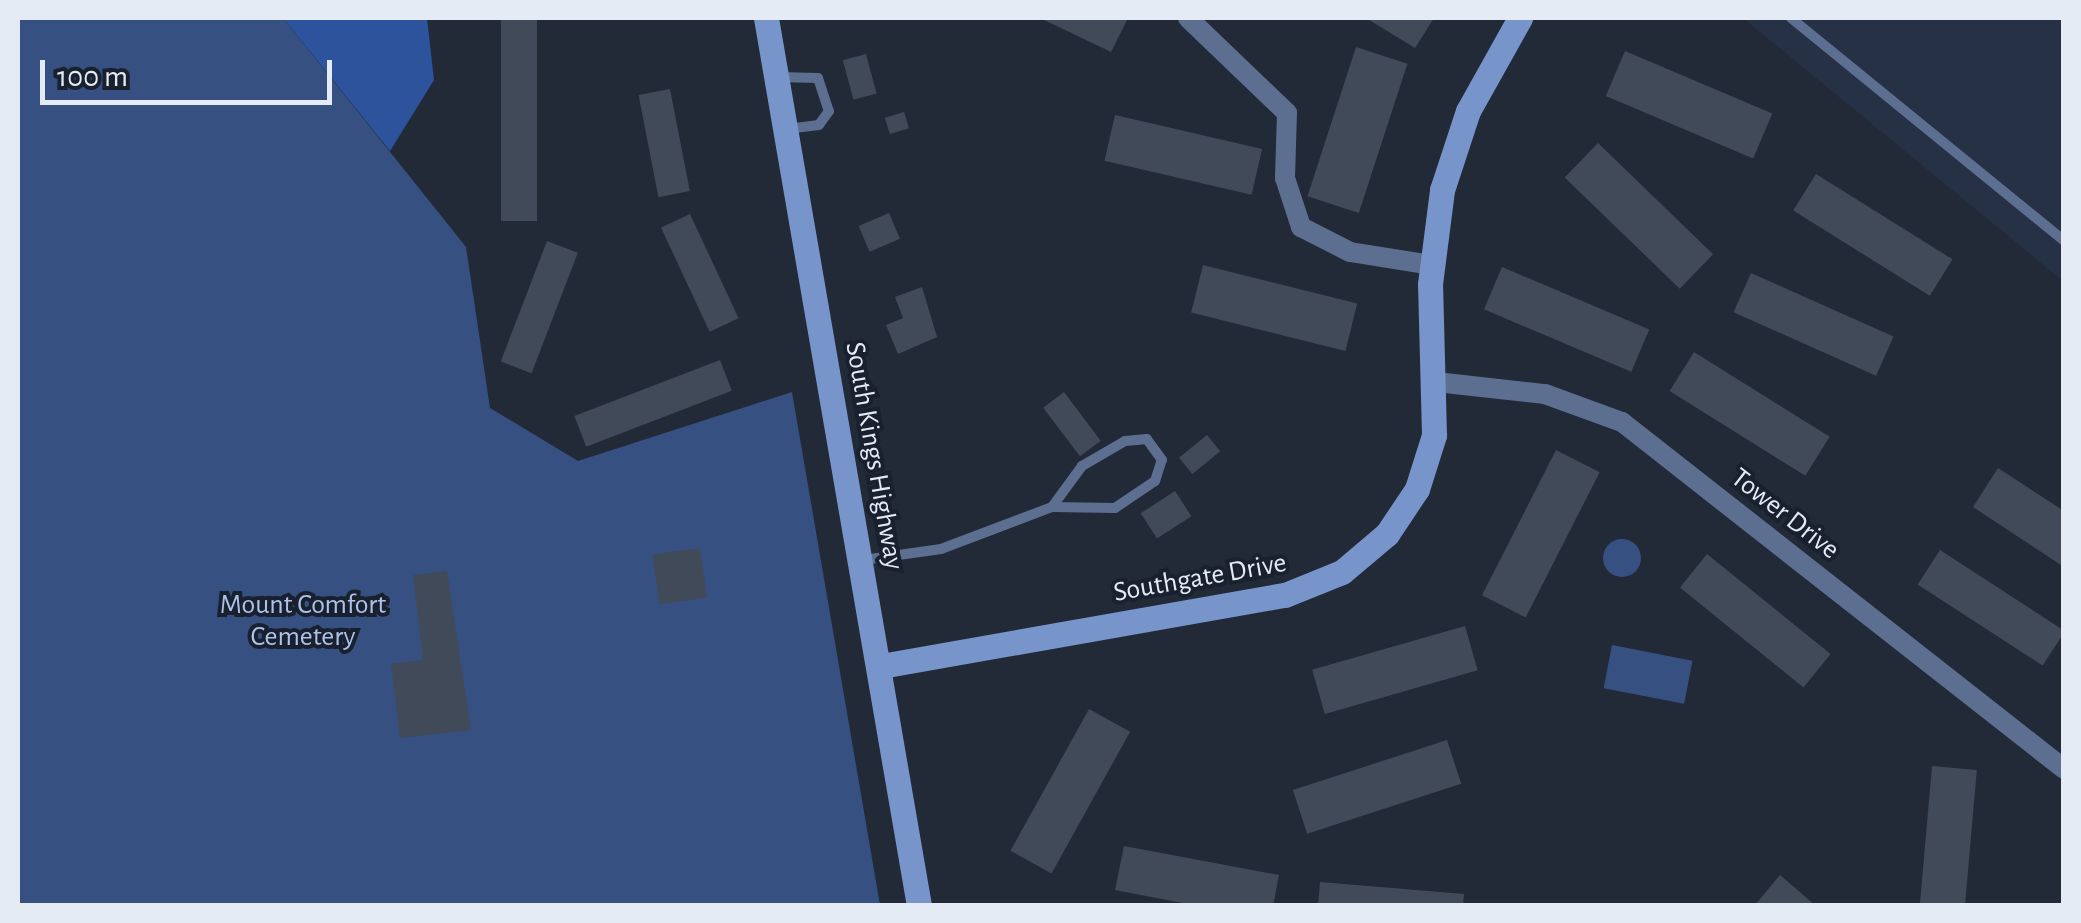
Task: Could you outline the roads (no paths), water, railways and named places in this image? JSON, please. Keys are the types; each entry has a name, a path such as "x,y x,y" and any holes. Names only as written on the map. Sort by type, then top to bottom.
{"street":[{"name":"South Kings Highway","path":"766,18 881,666 918,906"},
{"path":"1188,18 1287,114 1285,178 1301,227 1350,252 1431,265"},
{"name":"Southgate Drive","path":"881,666 1284,596 1342,572 1386,534 1418,489 1434,435 1431,265 1453,150 1520,18"},
{"name":"Tower Drive","path":"1436,382 1545,394 1622,422 2064,769"}],"lane":[{"path":"1791,18 2064,241"},
{"path":"776,77 818,78 828,112 819,125 786,129"},
{"path":"862,560 940,549 1052,507 1115,508 1155,481 1162,460 1147,439 1125,441 1082,466 1052,507"}],"park label":[{"name":"Mount Comfort Cemetery","path":"303,621"}]}
